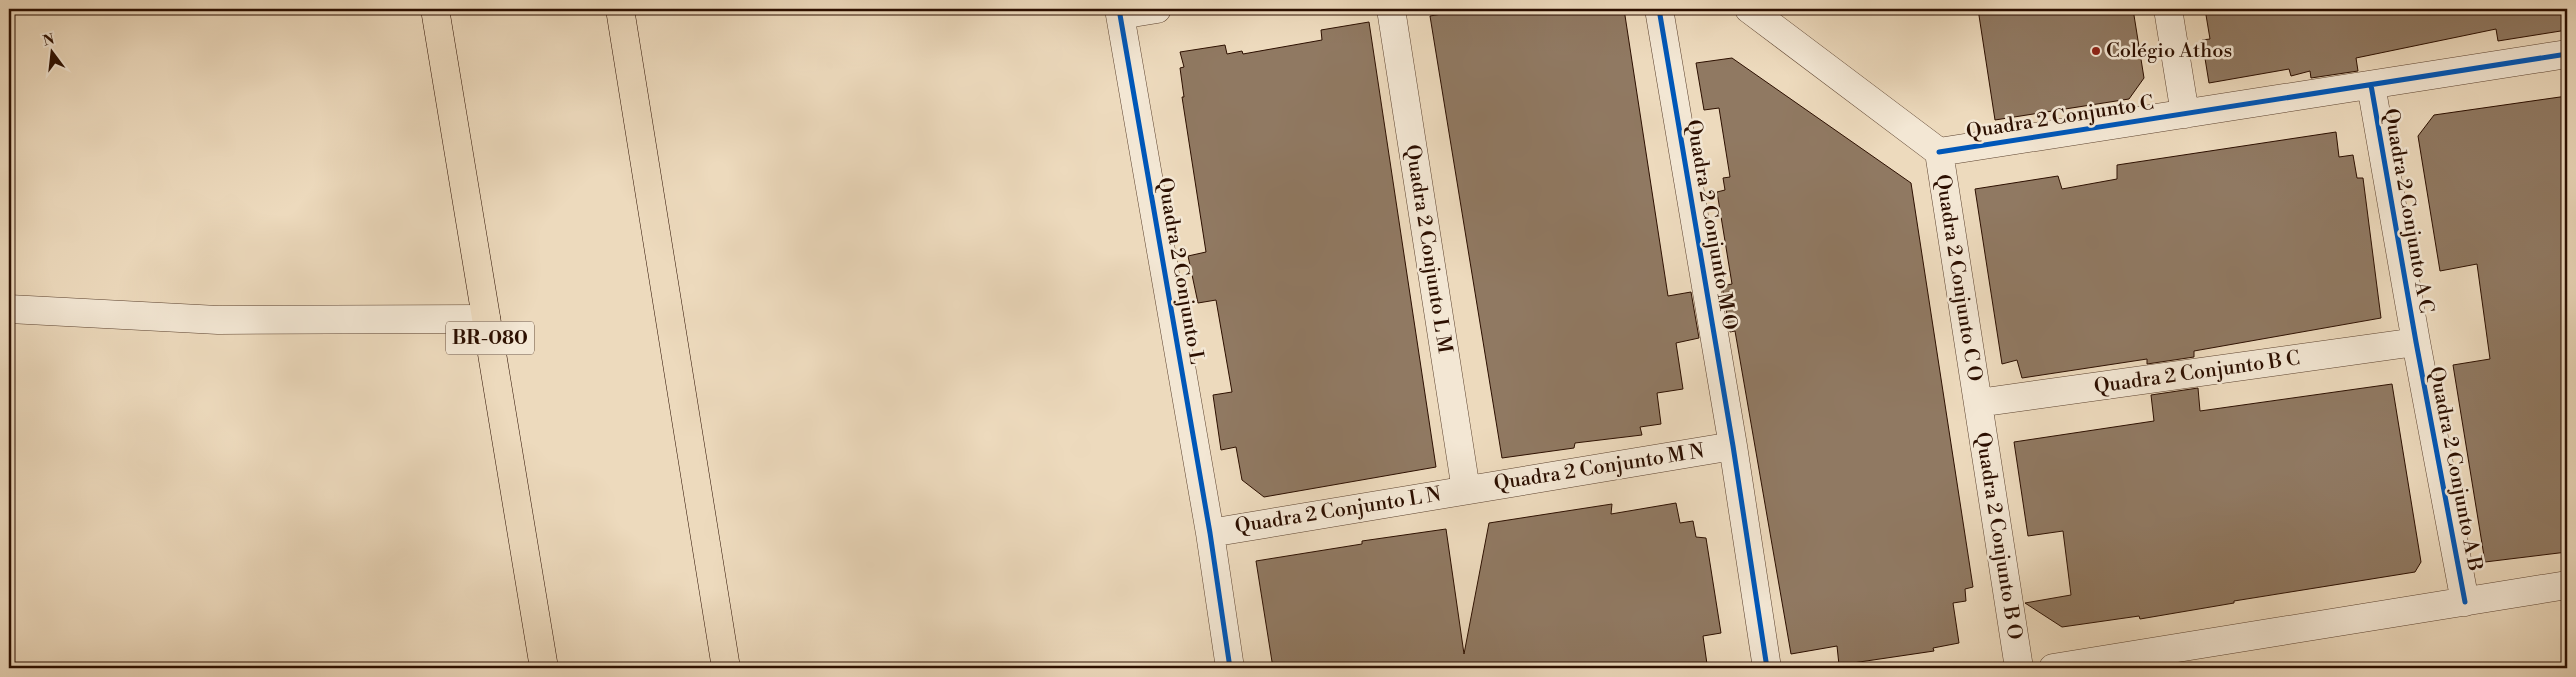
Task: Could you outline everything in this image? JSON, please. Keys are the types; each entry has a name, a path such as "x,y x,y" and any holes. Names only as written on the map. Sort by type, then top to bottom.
{"highway":[{"name":"BR-080","path":"435,9 544,668"},
{"path":"620,9 726,668"}],"street":[{"path":"1119,12 1157,9"},
{"name":"Quadra 2 Conjunto L M","path":"1391,9 1466,490"},
{"name":"Quadra 2 Conjunto M O","path":"1659,9 1733,446 1767,668"},
{"path":"1749,9 1939,152"},
{"path":"2168,9 2185,114"},
{"name":"Quadra 2 Conjunto L","path":"1119,12 1210,533 1230,668"},
{"name":"Quadra 2 Conjunto C","path":"1939,152 2567,54"},
{"name":"Quadra 2 Conjunto A C","path":"2371,85 2416,342"},
{"name":"Quadra 2 Conjunto C O","path":"1939,152 1978,404"},
{"path":"9,310 218,320 486,319"},
{"name":"Quadra 2 Conjunto B C","path":"1978,404 2416,342"},
{"name":"Quadra 2 Conjunto A B","path":"2416,342 2465,602"},
{"name":"Quadra 2 Conjunto B O","path":"1978,404 2019,668"},
{"name":"Quadra 2 Conjunto M N","path":"1466,490 1733,446"},
{"name":"Quadra 2 Conjunto L N","path":"1210,533 1466,490"},
{"path":"2053,668 2567,585"}],"building":[{"path":"1471,9 1624,9 1668,296 1691,292 1699,338 1676,343 1683,389 1657,393 1661,424 1640,427 1642,435 1575,443 1574,448 1502,458 1430,16"},
{"name":"Colégio Athos","path":"1978,9 2133,9 2144,78 2129,99 1995,120"},
{"path":"2205,9 2567,9 2567,30 2498,41 2496,29 2356,58 2358,71 2311,78 2310,71 2291,76 2289,69 2209,83 2202,40 2210,39"},
{"path":"1369,22 1436,467 1264,497 1242,480 1236,447 1221,450 1213,395 1232,392 1216,300 1198,303 1188,256 1206,252 1182,97 1184,97 1180,68 1184,67 1180,52 1225,45 1227,54 1242,51 1243,54 1322,40 1321,30"},
{"path":"1732,58 1911,183 1973,587 1965,589 1966,601 1953,603 1959,643 1933,648 1934,651 1839,665 1837,646 1791,654 1735,331 1730,332 1722,286 1732,284 1717,192 1725,190 1723,178 1730,177 1719,108 1704,110 1696,63"},
{"path":"2567,96 2567,552 2485,562 2453,365 2490,359 2477,264 2440,271 2418,136 2434,115"},
{"path":"2336,132 2339,157 2353,155 2357,178 2363,178 2381,318 2194,351 2194,357 2147,364 2147,359 2022,378 2017,360 2002,364 1975,189 2058,176 2062,189 2117,179 2117,165"},
{"path":"2392,384 2421,562 2415,572 2234,601 2234,603 2140,619 2139,616 2062,627 2025,603 2071,595 2063,531 2028,536 2014,442 2154,421 2151,395 2198,388 2200,411"},
{"path":"1676,503 1680,523 1693,521 1696,537 1706,538 1721,633 1703,636 1707,664 1692,668 1273,668 1256,561 1362,544 1362,541 1446,529 1464,654 1489,523 1612,504 1611,514"}],"cycle path":[{"path":"1119,9 1210,533 1230,668"},
{"path":"1659,9 1733,446 1767,668"},
{"path":"1939,152 2567,54"},
{"path":"2371,85 2416,342 2465,602"}],"place":[{"name":"Colégio Athos","path":"2096,51"}]}
